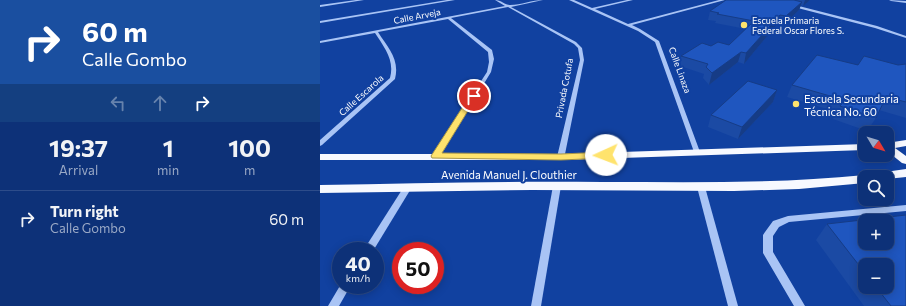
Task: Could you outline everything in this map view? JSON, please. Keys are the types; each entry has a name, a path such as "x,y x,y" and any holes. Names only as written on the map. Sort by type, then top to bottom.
{"main road":[{"path":"894,145 906,143"},
{"name":"Avenida Manuel J. Clouthier","path":"320,157 561,157 858,147"},
{"path":"894,152 906,161"},
{"path":"894,175 906,173"},
{"name":"Avenida Manuel J. Clouthier","path":"320,189 557,186 701,187 820,184 858,180"}],"street":[{"path":"320,6 362,0"},
{"path":"320,22 453,0"},
{"name":"Privada Cotufa","path":"497,0 575,43 580,48 582,60 561,157"},
{"name":"Calle Arveja","path":"320,42 541,0"},
{"name":"Calle Linaza","path":"571,0 629,25 657,41 697,152"},
{"path":"591,9 631,0"},
{"path":"629,25 723,0"},
{"path":"891,0 906,2"},
{"path":"783,3 876,27 906,37"},
{"path":"436,156 489,72 492,63 490,51 449,18"},
{"name":"Calle Escarola","path":"320,144 392,79 396,71 395,62 376,32"},
{"path":"536,306 557,186"},
{"path":"701,187 734,306"},
{"path":"374,242 408,188"},
{"path":"800,306 768,253 768,235 776,224 788,219 906,208"},
{"path":"333,306 340,294"}],"building":[{"path":"726,0 794,0 802,2 786,16 780,15 746,53 741,52 712,73 706,67 708,64 681,56 702,43 711,46 718,42 729,45 754,21 717,14 719,13 710,11"},
{"path":"817,55 858,65 864,56 898,65 906,64 906,102 886,97 876,118 840,106 844,100 792,85"},
{"path":"748,81 777,90 742,127 711,115"},
{"path":"906,215 906,306 891,306 882,294 894,294 894,258 858,258 858,264 827,224 858,220 858,250 894,250 894,216"}],"place":[{"name":"Escuela Primaria Federal Oscar Flores S.","path":"744,25"},
{"name":"Escuela Secundaria Técnica No. 60","path":"796,104"}],"route":[{"path":"474,96 436,156 561,157 606,155"}]}
